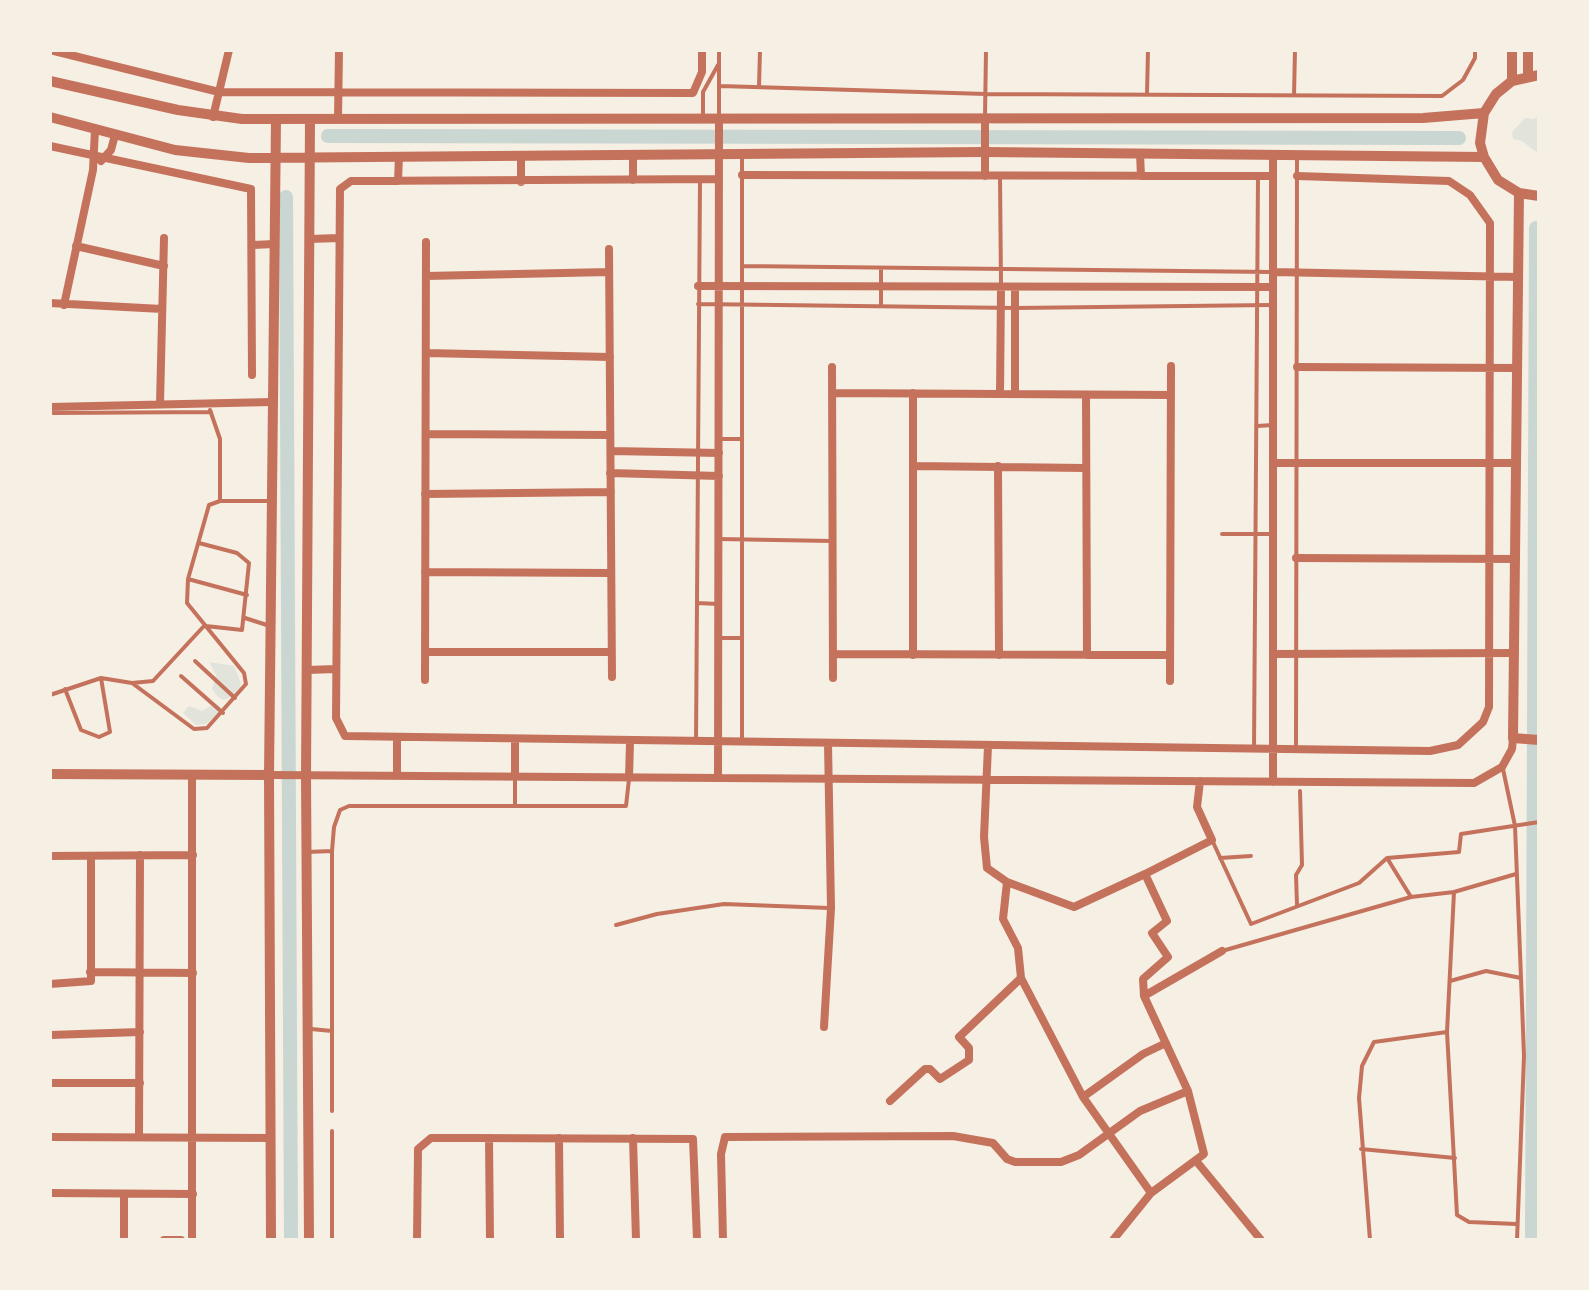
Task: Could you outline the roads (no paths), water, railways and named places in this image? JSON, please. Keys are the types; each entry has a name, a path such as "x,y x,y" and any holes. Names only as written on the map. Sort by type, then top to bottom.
{"street":[{"path":"50,50 219,92 693,93 702,72 702,50"},
{"path":"213,117 229,50"},
{"path":"338,119 339,50"},
{"path":"1512,50 1512,81"},
{"path":"1528,50 1534,75 1512,81 1496,94 1484,113 1480,143 1484,157 1498,180 1519,193 1539,196"},
{"path":"50,81 213,117 310,120 703,119 719,123 985,124 1423,118 1484,113"},
{"path":"50,117 209,156 984,149 1140,154 1484,157"},
{"path":"271,1240 273,775 270,626 276,119"},
{"path":"309,1240 307,852 303,776 307,670 310,120"},
{"path":"718,778 719,123"},
{"path":"985,124 985,176"},
{"path":"64,305 93,170 91,156 95,129"},
{"path":"93,170 111,150 115,135"},
{"path":"50,146 248,187 253,192 252,375"},
{"path":"633,154 633,180"},
{"path":"1140,154 1141,176"},
{"path":"521,155 521,182"},
{"path":"398,181 399,156"},
{"path":"1273,156 1273,782"},
{"path":"742,175 1273,176"},
{"path":"719,179 345,182 340,189 336,718 340,731 350,738 1442,751 1458,745 1483,722 1489,707 1492,653 1490,223 1470,195 1449,181 1297,176"},
{"path":"50,774 1474,783 1502,767 1512,749 1513,738 1519,193"},
{"path":"160,404 164,238"},
{"path":"309,239 339,238"},
{"path":"425,680 426,242"},
{"path":"253,245 274,244"},
{"path":"76,246 164,266"},
{"path":"609,249 612,677"},
{"path":"426,276 609,272"},
{"path":"1273,272 1518,277"},
{"path":"698,286 1273,287"},
{"path":"1000,394 1001,287"},
{"path":"1015,287 1015,394"},
{"path":"50,303 162,309"},
{"path":"426,353 610,357"},
{"path":"1170,681 1171,366"},
{"path":"832,367 833,678"},
{"path":"1297,367 1517,368"},
{"path":"832,393 1171,395"},
{"path":"913,393 913,655"},
{"path":"1086,395 1087,655"},
{"path":"51,410 160,404 210,407 272,402"},
{"path":"426,434 610,435"},
{"path":"611,451 719,453"},
{"path":"1273,463 1516,463"},
{"path":"914,466 1086,468"},
{"path":"998,466 999,655"},
{"path":"610,473 719,476"},
{"path":"425,494 611,492"},
{"path":"1296,558 1515,559"},
{"path":"425,572 611,573"},
{"path":"425,652 611,652"},
{"path":"1273,654 1513,653"},
{"path":"833,654 1170,655"},
{"path":"307,670 336,669"},
{"path":"1513,738 1539,740"},
{"path":"397,739 397,776"},
{"path":"515,740 515,777"},
{"path":"629,778 630,742"},
{"path":"824,1027 831,908 828,744"},
{"path":"988,746 984,837 987,868 1007,882 1074,907 1212,840 1197,807 1200,781"},
{"path":"192,775 192,1240"},
{"path":"139,1137 140,855"},
{"path":"50,856 193,855"},
{"path":"50,984 90,983 91,856"},
{"path":"1119,1238 1151,1193 1204,1154 1188,1091 1144,996 1143,979 1168,957 1152,933 1167,921 1145,874"},
{"path":"1007,882 1003,919 1018,948 1021,978 1083,1097 1151,1193"},
{"path":"1144,996 1222,951"},
{"path":"90,972 193,973"},
{"path":"890,1101 925,1069 930,1069 940,1079 969,1060 969,1048 959,1037 1021,978"},
{"path":"50,1035 140,1032"},
{"path":"1083,1097 1143,1054 1166,1043"},
{"path":"50,1083 140,1083"},
{"path":"723,1240 721,1154 725,1137 953,1136 993,1143 1007,1159 1015,1162 1061,1162 1079,1155 1140,1111 1188,1091"},
{"path":"50,1137 271,1138"},
{"path":"417,1240 416,1158 421,1144 431,1138 691,1139 696,1146 697,1240"},
{"path":"489,1138 490,1240"},
{"path":"559,1138 560,1240"},
{"path":"633,1138 636,1240"},
{"path":"1197,1162 1261,1240"},
{"path":"50,1193 193,1194"},
{"path":"124,1194 124,1240"},
{"path":"164,1240 181,1240"}],"lane":[{"path":"719,50 719,123"},
{"path":"759,86 760,50"},
{"path":"985,124 986,50"},
{"path":"1147,94 1148,50"},
{"path":"1294,95 1295,50"},
{"path":"720,86 986,94 1442,96 1463,80 1475,58 1475,50"},
{"path":"703,119 703,92 719,63"},
{"path":"742,153 742,743"},
{"path":"1296,749 1297,156"},
{"path":"1000,176 1001,287"},
{"path":"1254,749 1258,176"},
{"path":"696,742 700,179"},
{"path":"742,266 1273,272"},
{"path":"881,268 881,306"},
{"path":"698,304 1001,308 1273,305"},
{"path":"51,410 210,407 220,439 220,501"},
{"path":"1257,426 1273,425"},
{"path":"719,439 742,439"},
{"path":"132,683 194,729 207,728 246,684 244,673 187,603 188,579 209,505 220,501 271,501"},
{"path":"1222,534 1273,534"},
{"path":"719,539 832,541"},
{"path":"198,543 237,553 249,563 242,630 204,626"},
{"path":"188,579 248,595"},
{"path":"697,603 718,604"},
{"path":"245,618 270,626"},
{"path":"50,695 101,678 132,683 153,681 204,626"},
{"path":"1255,627 1273,626"},
{"path":"718,638 742,638"},
{"path":"195,661 235,698"},
{"path":"181,676 223,713"},
{"path":"65,689 81,730 99,737 110,732 101,678"},
{"path":"1502,767 1515,826 1524,1056 1517,1240"},
{"path":"515,777 515,804"},
{"path":"332,1111 332,851 337,815 349,806 626,806 629,778"},
{"path":"1297,905 1296,875 1302,865 1300,791"},
{"path":"1212,840 1251,924 1271,919 1297,905 1359,883 1387,858 1459,852 1461,834 1539,822"},
{"path":"307,852 332,851"},
{"path":"1220,858 1251,856"},
{"path":"1387,858 1411,897"},
{"path":"1222,951 1411,897 1454,892 1517,874"},
{"path":"1454,892 1447,1032 1457,1215 1462,1221 1516,1224"},
{"path":"616,925 657,914 724,904 831,908"},
{"path":"1450,981 1486,971 1521,978"},
{"path":"307,1029 332,1031"},
{"path":"1370,1240 1361,1149 1359,1098 1362,1066 1374,1042 1447,1032"},
{"path":"332,1131 332,1240"},
{"path":"1361,1149 1455,1158"}],"waterway":[{"path":"328,136 1459,138"},
{"path":"286,197 291,1240"},
{"path":"1532,1240 1536,228"}]}
